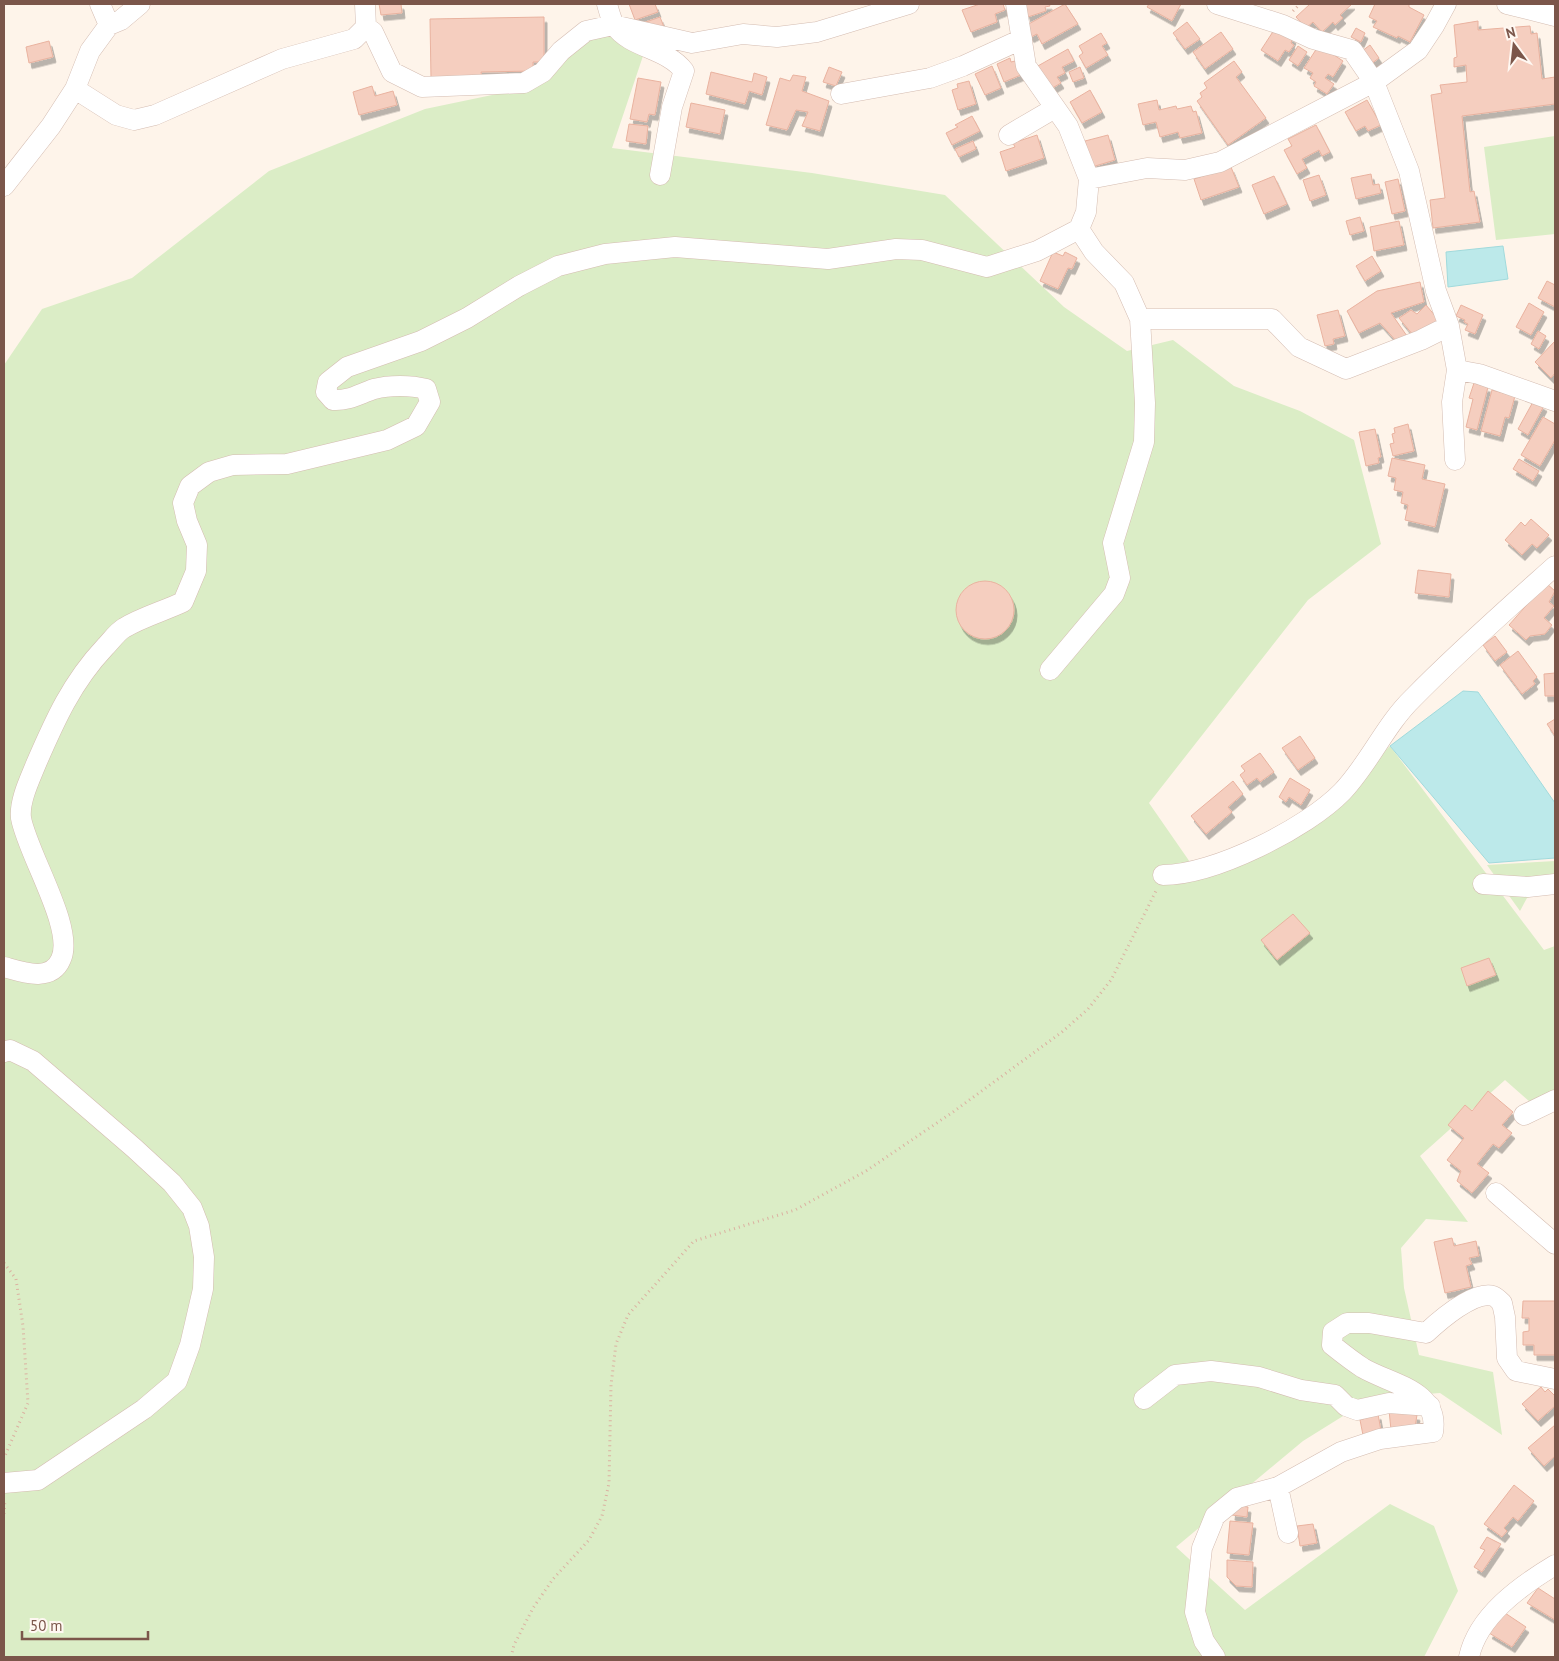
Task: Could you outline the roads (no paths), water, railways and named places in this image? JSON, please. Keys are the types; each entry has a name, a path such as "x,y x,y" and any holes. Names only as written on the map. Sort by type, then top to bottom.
{"street":[{"path":"100,4 109,25"},
{"path":"4,186 51,126 75,89 90,51 109,25 121,20 140,4"},
{"path":"364,4 366,27 373,32 392,72 422,87 524,83 543,72 561,51 586,31 614,25 692,43 743,34 777,37 817,32 908,4"},
{"path":"607,4 614,25 621,34 676,61 684,71 672,107 660,175"},
{"path":"4,967 32,975 51,971 61,959 63,940 55,907 26,837 21,816 26,789 58,711 88,664 123,628 183,602 196,570 197,546 187,522 183,503 190,486 209,472 233,465 287,464 387,440 416,426 430,402 426,389 414,386 376,389 346,401 333,400 326,392 328,382 347,367 421,341 467,318 519,286 558,266 604,254 675,247 828,259 896,249 922,250 987,267 1037,251 1079,229 1086,212 1089,179 1068,126 1026,66 1016,4"},
{"path":"1217,4 1283,25 1313,39 1352,50 1374,82 1409,172 1436,291 1449,326 1457,370 1452,402 1455,460"},
{"path":"1089,179 1147,168 1185,170 1220,162 1374,82 1418,50 1446,4"},
{"path":"1507,4 1555,16"},
{"path":"75,89 116,115 134,120 155,115 282,59 354,39 366,27"},
{"path":"841,94 930,78 963,66 1022,39"},
{"path":"1009,135 1055,108"},
{"path":"1050,670 1114,594 1120,578 1113,544 1144,442 1145,403 1140,319 1124,283 1094,252 1079,229"},
{"path":"1140,319 1272,319 1299,347 1346,369 1413,344 1449,326"},
{"path":"1457,370 1479,374 1555,401"},
{"path":"1163,875 1181,875 1224,863 1314,817 1343,791 1412,699 1501,614 1555,566"},
{"path":"1482,884 1528,887 1555,884"},
{"path":"4,1052 10,1050 33,1061 172,1183 192,1208 199,1226 204,1257 203,1289 190,1346 177,1381 144,1409 38,1480 4,1483"},
{"path":"1524,1115 1555,1100"},
{"path":"1496,1193 1555,1244"},
{"path":"1215,1657 1204,1641 1195,1612 1202,1548 1215,1516 1237,1498 1278,1487 1341,1452 1380,1439 1433,1432 1435,1423 1430,1406 1397,1382 1364,1368 1332,1345 1333,1332 1347,1323 1369,1323 1426,1333 1442,1319 1475,1297 1492,1296 1502,1303 1505,1317 1507,1358 1516,1371 1555,1379"},
{"path":"1144,1399 1175,1375 1211,1371 1258,1378 1301,1390 1335,1395 1346,1406 1357,1410 1389,1403 1430,1406"},
{"path":"1278,1487 1288,1533"},
{"path":"1469,1657 1473,1641 1486,1620 1530,1580 1555,1566"}],"water":[{"path":"1503,246 1508,279 1448,287 1446,252"},
{"path":"1463,691 1478,692 1555,803 1555,858 1489,863 1390,746"}]}
